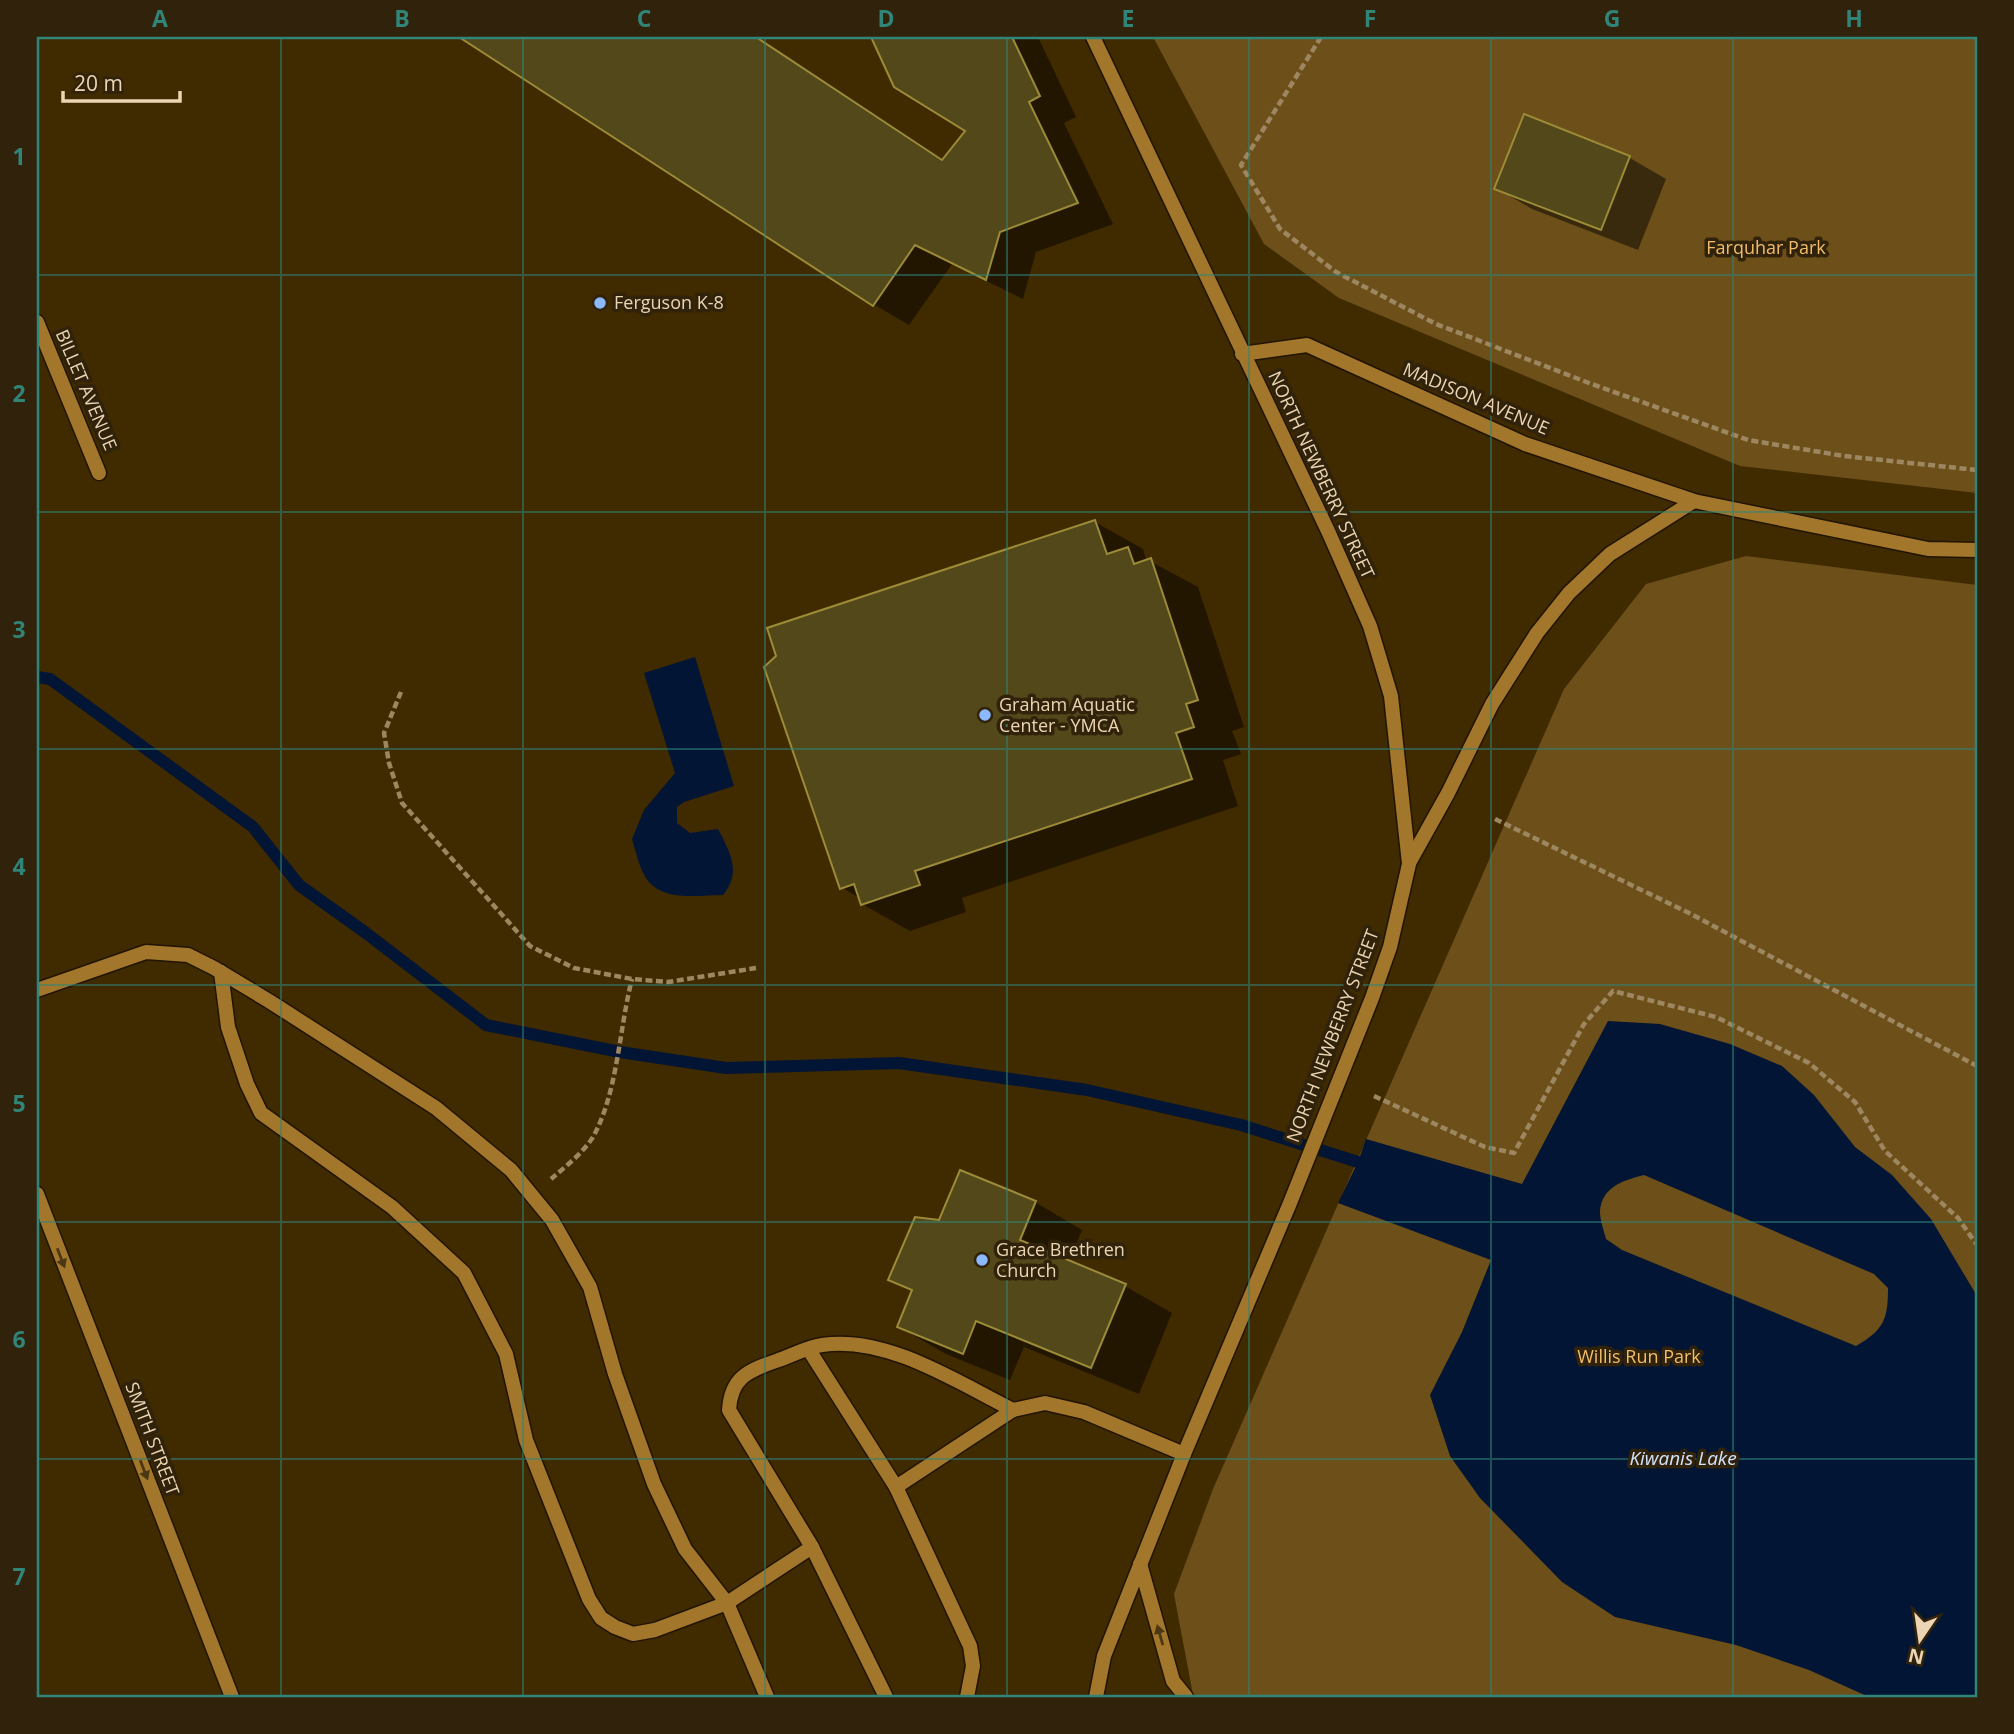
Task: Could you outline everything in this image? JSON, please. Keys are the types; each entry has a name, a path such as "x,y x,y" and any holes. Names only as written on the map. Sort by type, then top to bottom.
{"street":[{"name":"NORTH NEWBERRY STREET","path":"1093,37 1328,531 1370,626 1391,696 1409,864 1390,947 1290,1203 1140,1564 1104,1656 1096,1697"},
{"name":"BILLET AVENUE","path":"37,322 99,473"},
{"name":"MADISON AVENUE","path":"1242,354 1307,345 1525,444 1695,501 1928,549 1977,550"},
{"path":"1409,864 1492,704 1537,633 1569,593 1610,554 1695,501"},
{"path":"37,990 146,952 188,955 269,1000 436,1108 511,1170 552,1220 590,1287 615,1374 654,1484 685,1549 727,1603 767,1697"},
{"path":"221,972 228,1027 247,1084 261,1113 392,1207 464,1273 506,1354 526,1440 589,1599 601,1618 615,1628 633,1634 655,1630 727,1603 812,1547"},
{"name":"SMITH STREET","path":"37,1194 232,1697"},
{"path":"886,1697 812,1547 729,1410 730,1396 736,1381 767,1364 821,1345 859,1344 882,1349 929,1368 1013,1410"},
{"path":"809,1350 896,1487 970,1646 973,1666 967,1697"},
{"path":"896,1487 1013,1410 1045,1403 1084,1412 1184,1454"},
{"path":"1140,1564 1173,1681 1186,1697"}],"path":[{"path":"1321,37 1241,164 1280,229 1336,272 1436,324 1748,440 1844,456 1977,470"},
{"path":"401,692 384,733 389,763 402,803 530,946 574,968 632,979 668,982 756,968"},
{"path":"1495,819 1689,913 1977,1066"},
{"path":"531,1195 567,1166 592,1139 613,1080 623,1013 632,979"},
{"path":"1374,1096 1485,1147 1514,1153 1584,1024 1613,991 1648,999 1716,1017 1809,1063 1855,1102 1885,1151 1958,1218 1977,1245"}],"green space":[{"name":"Farquhar Park","path":"1153,37 1977,37 1977,493 1740,466 1339,298 1264,244"},
{"name":"Willis Run Park","path":"1746,556 1977,585 1977,1697 1196,1697 1193,1695 1174,1594 1213,1489 1564,689 1646,584"}],"water":[{"path":"695,657 734,786 684,802 677,807 677,823 690,833 718,829 730,854 733,870 729,886 723,895 673,895 655,888 643,872 632,839 644,810 675,773 644,673"},
{"name":"Kiwanis Lake","path":"1608,1021 1660,1024 1730,1044 1782,1066 1814,1095 1855,1147 1892,1175 1931,1219 1977,1296 1977,1697 1869,1697 1809,1670 1736,1645 1615,1617 1562,1582 1480,1498 1450,1456 1430,1395 1462,1332 1491,1260 1338,1203 1366,1139 1522,1184","holes":["1644,1175 1874,1274 1888,1288 1887,1308 1878,1329 1856,1346 1622,1250 1606,1239 1600,1215 1601,1203 1604,1196 1615,1186"]}],"building":[{"path":"459,37 756,37 942,160 965,131 894,87 871,37 1012,37 1040,96 1029,102 1078,203 1000,232 986,280 915,245 873,306"},
{"path":"1524,114 1630,156 1601,230 1494,189"},
{"name":"Graham Aquatic Center - YMCA","path":"1095,520 1107,554 1128,547 1134,564 1151,558 1198,700 1186,704 1194,727 1176,733 1192,779 915,871 920,885 861,905 854,884 840,889 764,667 776,656 767,628"},
{"name":"Grace Brethren Church","path":"960,1170 1036,1201 1020,1240 1126,1284 1091,1368 976,1321 963,1354 897,1327 912,1290 888,1280 915,1217 939,1220"}],"waterway":[{"path":"37,677 50,679 253,827 299,885 486,1025 620,1052 726,1068 899,1063 1087,1090 1241,1125 1358,1162"}],"place":[{"name":"Ferguson K-8","path":"600,303"},
{"name":"Graham Aquatic Center - YMCA","path":"985,715"},
{"name":"Grace Brethren Church","path":"982,1260"}]}
